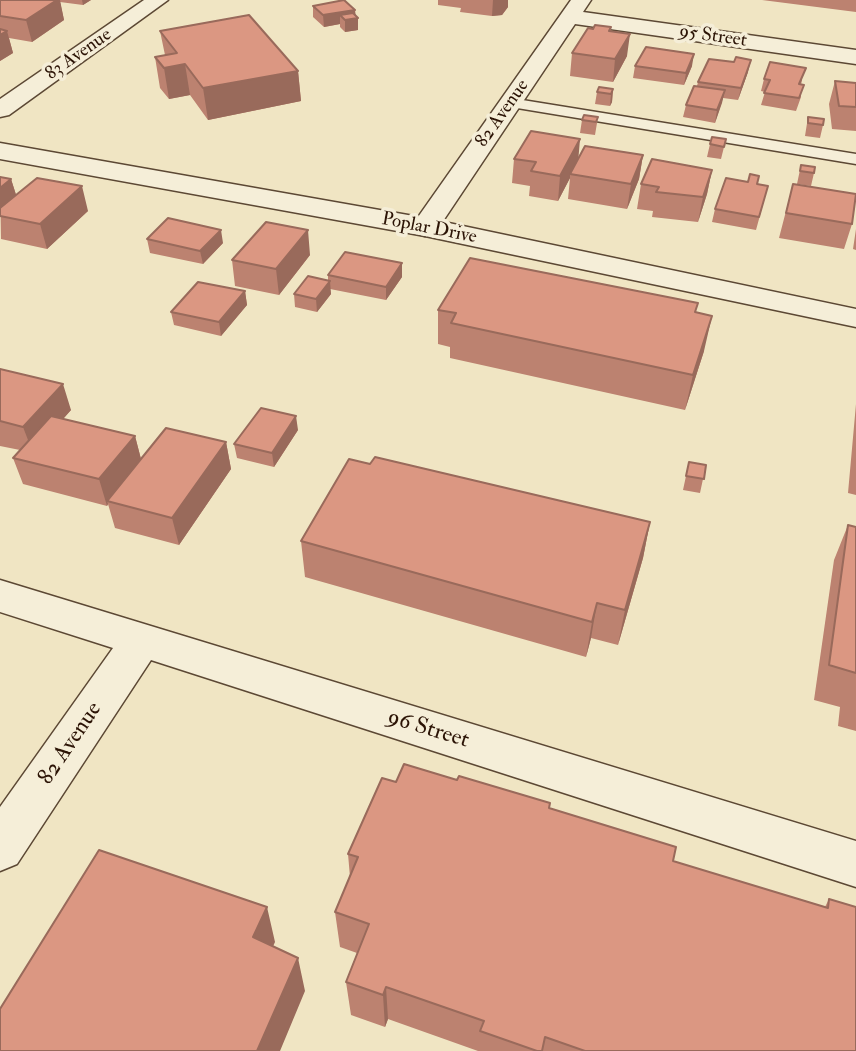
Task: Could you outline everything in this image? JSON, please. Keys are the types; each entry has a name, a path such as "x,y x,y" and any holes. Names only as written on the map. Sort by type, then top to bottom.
{"street":[{"name":"83 Avenue","path":"0,110 158,0"},
{"name":"95 Street","path":"576,9 856,57"},
{"name":"82 Avenue","path":"425,227 576,9"},
{"name":"Poplar Drive","path":"0,151 425,227 856,317"},
{"name":"96 Street","path":"0,596 856,864"},
{"name":"82 Avenue","path":"0,848 141,641"}],"lane":[{"path":"510,103 856,159"}],"building":[{"path":"0,0 57,0 26,20 0,16"},
{"path":"344,0 355,10 323,15 313,6"},
{"path":"353,13 358,18 345,20 340,15"},
{"path":"249,15 298,71 203,88 185,64 164,68 155,57 177,53 160,31"},
{"path":"595,25 611,27 609,31 630,34 615,59 572,53 588,28 593,29"},
{"path":"646,47 694,54 686,73 635,66"},
{"path":"736,57 751,60 741,88 698,82 709,59 734,62"},
{"path":"770,62 806,68 799,84 804,85 799,98 764,93 770,80 764,79"},
{"path":"835,81 856,83 856,107 839,106"},
{"path":"694,86 725,90 717,110 686,105"},
{"path":"599,87 613,89 611,94 597,92"},
{"path":"584,115 598,117 596,122 582,120"},
{"path":"808,117 824,119 823,125 808,123"},
{"path":"531,131 580,139 560,176 531,171 536,162 514,159"},
{"path":"712,137 726,139 724,147 710,144"},
{"path":"585,146 643,155 631,184 570,174"},
{"path":"652,159 712,170 703,197 656,192 659,187 641,184"},
{"path":"801,165 815,167 814,173 800,171"},
{"path":"750,174 759,176 757,184 768,186 759,217 715,209 726,178 748,182"},
{"path":"0,177 11,179 0,188"},
{"path":"37,178 82,186 40,224 0,216 0,208"},
{"path":"793,184 856,194 852,224 786,213"},
{"path":"168,218 221,230 200,251 147,239"},
{"path":"266,222 308,230 276,269 232,260"},
{"path":"345,252 402,263 386,287 328,275"},
{"path":"470,258 698,303 695,312 712,316 693,375 451,323 456,313 438,310"},
{"path":"308,276 330,281 316,299 294,294"},
{"path":"198,282 245,291 219,322 171,312"},
{"path":"0,369 63,384 23,427 0,421"},
{"path":"261,408 296,416 272,453 234,444"},
{"path":"51,416 135,436 99,479 13,458"},
{"path":"166,428 226,442 172,518 107,501"},
{"path":"375,457 650,522 625,610 597,603 592,622 301,541 349,459 370,464"},
{"path":"689,462 706,465 704,479 686,476"},
{"path":"848,525 856,527 856,673 829,665"},
{"path":"404,764 457,780 459,776 550,803 549,808 676,847 673,861 828,908 829,899 856,907 856,1051 585,1051 545,1037 542,1051 537,1051 480,1031 484,1021 386,987 383,995 346,982 369,924 335,912 358,857 348,854 382,778 396,782"},
{"path":"99,850 267,907 253,937 298,958 257,1051 0,1051 0,1009"}]}
